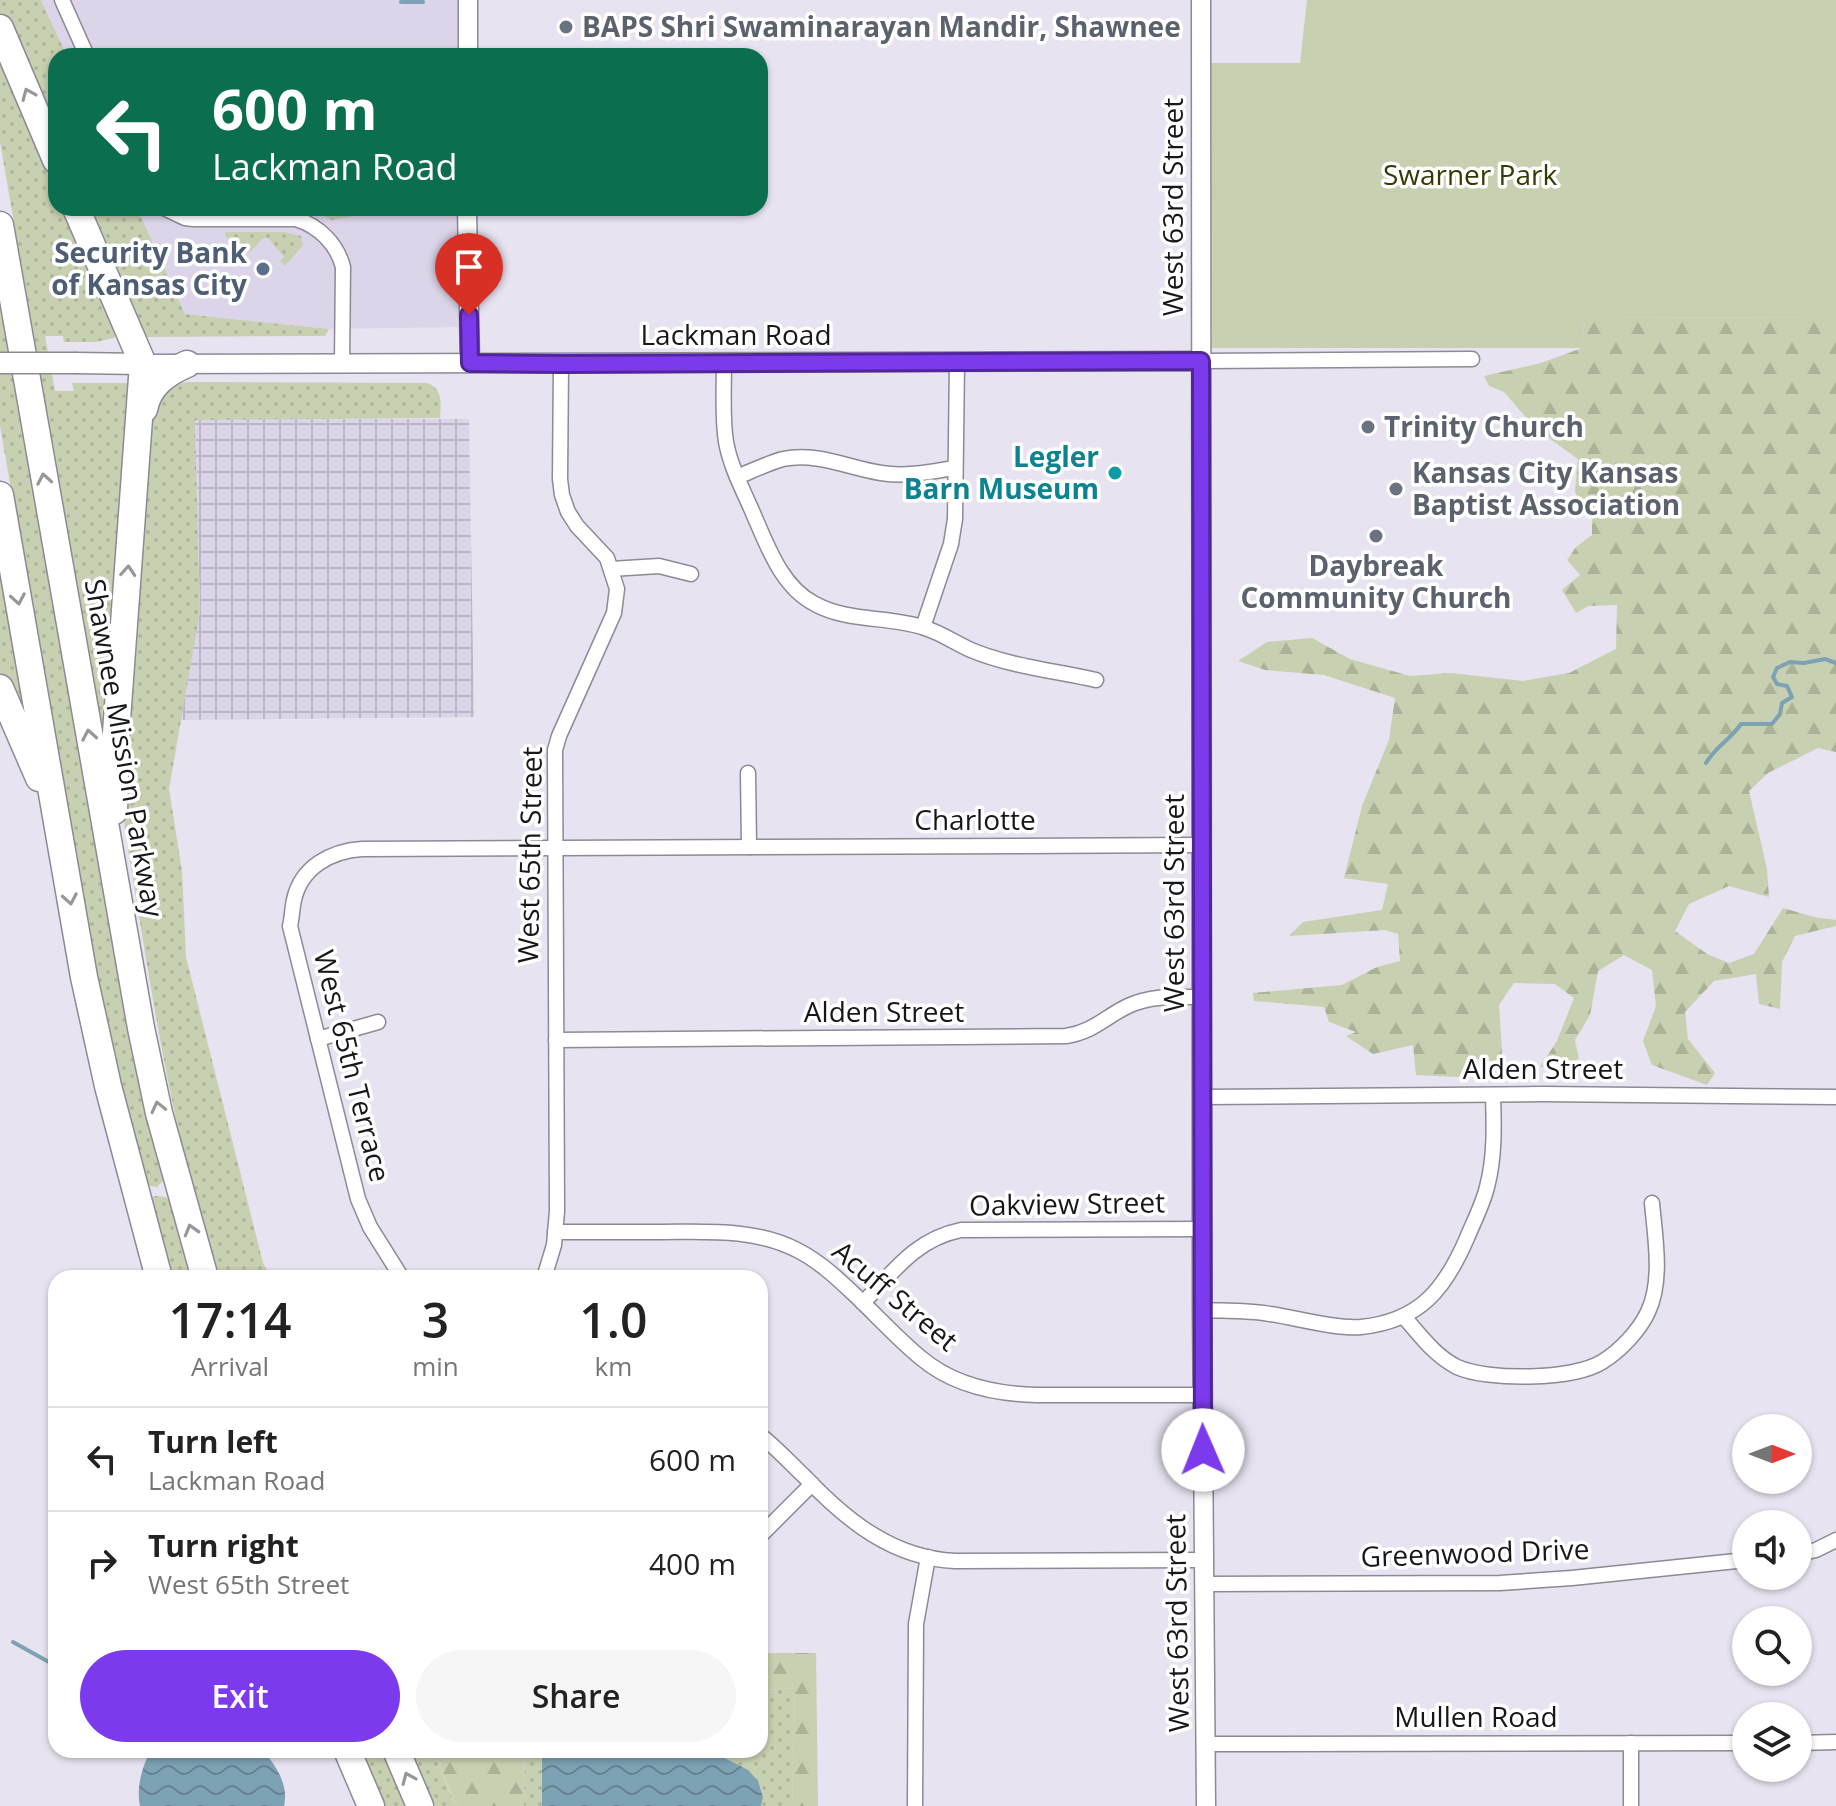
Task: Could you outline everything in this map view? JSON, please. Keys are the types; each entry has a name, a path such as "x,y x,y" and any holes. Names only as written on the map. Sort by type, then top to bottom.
{"highway":[{"path":"0,28 48,141"},
{"path":"79,216 143,364 116,733 112,867"},
{"name":"Shawnee Mission Parkway","path":"0,225 138,1014 159,1113 203,1270"},
{"path":"136,460 148,395 163,378 187,364"},
{"path":"0,495 84,977 108,1086 157,1270"},
{"path":"0,688 57,822"},
{"path":"350,1758 371,1806"},
{"path":"399,1758 420,1806"}],"main road":[{"name":"Lackman Road","path":"0,363 143,364"}],"street":[{"path":"62,0 83,48"},
{"path":"468,0 468,48"},
{"name":"West 63rd Street","path":"1201,0 1202,1310 1206,1806"},
{"path":"181,216 193,219 296,219 325,236 340,256 343,267 342,364"},
{"path":"467,216 470,363"},
{"name":"Lackman Road","path":"143,364 1472,359"},
{"path":"923,627 951,544 955,519 957,362"},
{"path":"724,363 725,437 729,460 782,572 802,596 816,605 843,614 923,627 971,650 1096,680"},
{"path":"561,364 560,479 568,512 607,558 611,569 659,566 691,574"},
{"path":"737,477 784,459 822,458 891,474 912,475 954,468"},
{"name":"West 65th Street","path":"546,1270 554,1245 557,1211 555,750 614,613 617,589 611,569"},
{"path":"748,773 749,847"},
{"name":"Charlotte","path":"317,864 331,855 350,849 1202,845"},
{"name":"West 65th Terrace","path":"317,864 305,876 295,897 290,926 358,1199 370,1227 397,1270"},
{"name":"Alden Street","path":"556,1040 1066,1036 1097,1026 1125,1007 1142,1000 1202,997"},
{"path":"318,1039 378,1022"},
{"path":"1202,1310 1251,1311 1359,1327 1389,1322 1420,1307 1448,1277 1484,1197 1493,1147 1493,1095"},
{"name":"Alden Street","path":"1202,1097 1836,1097"},
{"path":"1404,1317 1425,1344 1456,1366 1472,1373 1500,1377 1561,1374 1601,1363 1621,1347 1648,1312 1655,1288 1656,1266 1652,1203"},
{"name":"Oakview Street","path":"863,1303 913,1252 928,1241 961,1230 1202,1229"},
{"name":"Acuff Street","path":"555,1232 711,1231 770,1239 796,1249 822,1265 923,1360 955,1379 983,1389 1036,1395 1203,1395"},
{"path":"768,1443 859,1527 906,1552 955,1561 1205,1560"},
{"path":"768,1528 812,1484"},
{"path":"1812,1551 1835,1542"},
{"path":"915,1806 916,1624 928,1557"},
{"name":"Greenwood Drive","path":"1205,1584 1500,1583 1732,1561"},
{"path":"1812,1743 1836,1742"},
{"path":"1631,1743 1631,1806"},
{"name":"Mullen Road","path":"1206,1744 1732,1743"}],"shaded area":[{"path":"41,0 459,0 459,48 63,48"},
{"path":"141,216 458,216 458,327 329,329 185,314"},
{"path":"195,419 469,419 474,717 180,720 200,612"}],"green space":[{"path":"0,0 41,0 63,48 48,48 48,130 0,22"},
{"name":"Swarner Park","path":"1307,0 1836,0 1836,317 1583,318 1582,348 1212,348 1208,63 1300,63"},
{"path":"0,51 48,160 48,216 72,216 117,333 114,338 96,342 64,342 63,336 45,336 55,391 74,391 72,383 131,385 103,734 0,142"},
{"path":"86,216 141,216 185,314 329,329 325,336 144,337"},
{"path":"324,216 352,216 332,220"},
{"path":"225,232 284,232 301,236 303,245 285,266 280,261 284,257 268,238 262,239 251,251 247,247 236,247"},
{"path":"0,296 144,1100 164,1180 157,1187 144,1185 104,1020 0,426"},
{"path":"1836,317 1836,752 1818,748 1768,773 1749,791 1767,869 1769,897 1729,886 1689,904 1675,931 1707,954 1729,963 1754,954 1783,908 1836,920 1836,926 1795,936 1782,962 1780,1009 1759,1004 1756,974 1714,981 1685,1012 1688,1039 1715,1073 1707,1085 1652,1065 1643,1041 1656,1006 1652,970 1624,955 1598,971 1590,1015 1575,1040 1579,1059 1551,1067 1540,1067 1557,1041 1574,998 1555,984 1514,983 1499,1005 1500,1062 1469,1058 1459,1077 1416,1075 1413,1045 1373,1054 1346,1036 1356,1032 1329,1022 1324,1007 1254,1001 1253,993 1342,985 1377,967 1400,961 1398,934 1385,930 1289,936 1303,922 1382,910 1388,884 1344,878 1362,806 1389,740 1395,698 1324,675 1265,670 1238,661 1267,642 1312,638 1350,659 1410,676 1451,673 1523,681 1569,673 1616,649 1617,605 1588,606 1576,613 1562,590 1580,575 1567,560 1576,547 1592,535 1592,514 1580,508 1575,491 1578,459 1535,428 1504,392 1489,386 1484,376 1541,363 1582,348 1583,318"},
{"path":"188,382 427,383 436,389 441,402 440,418 195,420 200,612 169,789 182,871 186,957 267,1270 216,1270 202,1224 175,1115 123,811 147,416 162,393"},
{"path":"0,568 26,718 21,719 0,672"},
{"path":"166,1197 170,1202 190,1270 166,1270 151,1198"},
{"path":"768,1653 816,1653 818,1806 792,1806 795,1688 768,1690"},
{"path":"795,1688 792,1806 761,1806 762,1795 754,1778 724,1758 768,1758 768,1690"},
{"path":"362,1758 386,1758 407,1806 383,1806"},
{"path":"414,1758 436,1758 458,1806 435,1806"},
{"path":"436,1758 525,1758 524,1806 458,1806"},
{"path":"525,1758 542,1758 542,1806 524,1806"}],"water":[{"path":"147,1758 269,1758 283,1783 284,1806 140,1806 139,1792"},
{"path":"542,1758 725,1758 748,1770 758,1781 763,1797 761,1806 542,1806"}],"waterway":[{"path":"401,2 423,2"},
{"path":"1706,763 1741,724 1772,724 1780,714 1782,703 1792,697 1787,686 1777,684 1773,677 1777,668 1790,662 1825,659 1836,663"},
{"path":"13,1642 48,1661"}],"place":[{"name":"BAPS Shri Swaminarayan Mandir, Shawnee","path":"566,27"},
{"name":"Security Bank of Kansas City","path":"263,269"},
{"name":"Trinity Church","path":"1368,427"},
{"name":"Legler Barn Museum","path":"1115,473"},
{"name":"Kansas City Kansas Baptist Association","path":"1396,489"},
{"name":"Daybreak Community Church","path":"1376,536"}],"route":[{"path":"469,315 470,363 1201,361 1203,1450"}]}
